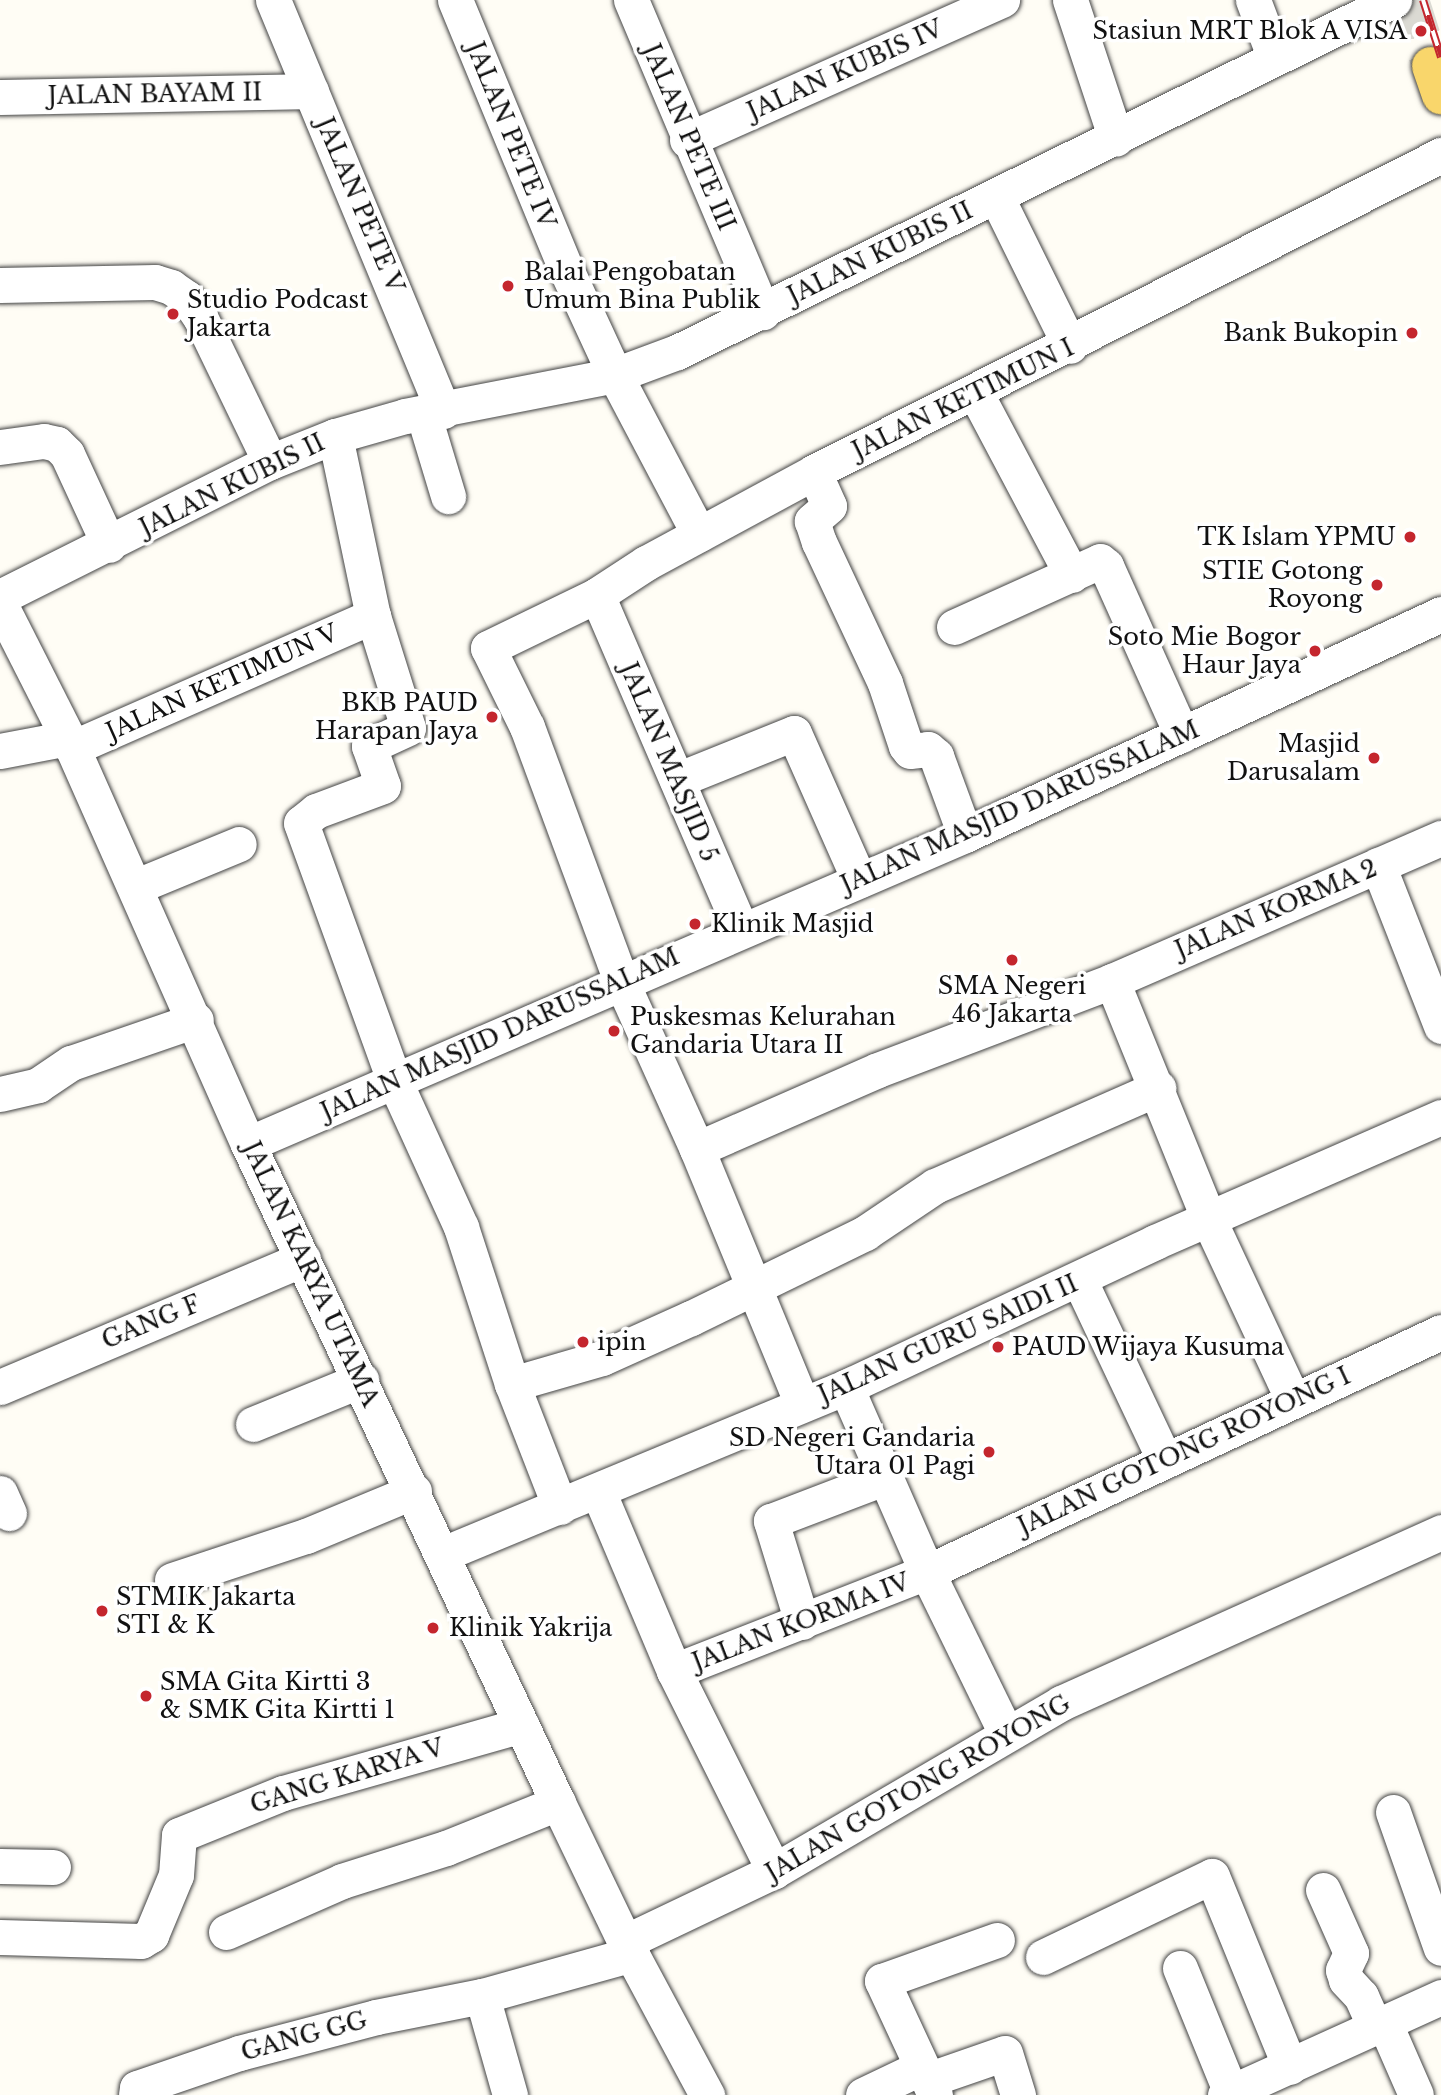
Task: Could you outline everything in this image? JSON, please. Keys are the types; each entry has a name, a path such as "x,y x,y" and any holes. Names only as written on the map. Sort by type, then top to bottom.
{"street":[{"name":"JALAN PETE V","path":"272,0 311,91 433,412 448,496"},
{"name":"JALAN PETE IV","path":"455,0 611,366 698,534"},
{"name":"JALAN PETE III","path":"632,0 687,140 763,312"},
{"name":"JALAN KUBIS IV","path":"687,140 1002,0"},
{"path":"1070,0 1116,139"},
{"path":"1253,0 1274,55"},
{"name":"JALAN KUBIS II","path":"0,597 109,545 270,462 335,436 611,366 763,312 1116,139 1274,55 1388,1"},
{"name":"JALAN BAYAM II","path":"0,97 311,91"},
{"name":"JALAN KETIMUN I","path":"488,648 597,595 698,534 814,472 1070,346 1441,155"},
{"path":"996,196 1070,346"},
{"path":"0,285 155,282 171,286 187,298 200,317 270,462"},
{"path":"975,392 1072,575"},
{"path":"335,436 373,616 408,728 369,746 383,786 316,811 301,823 394,1080 461,1227 512,1384 560,1507"},
{"path":"0,447 44,441 57,444 67,454 109,545"},
{"path":"814,472 829,506 812,521 819,542 885,683 906,746 910,751 928,749 936,756 965,835"},
{"path":"954,627 1100,561 1106,566 1182,735"},
{"name":"JALAN MASJID 5","path":"597,595 741,929"},
{"name":"JALAN KARYA UTAMA","path":"0,604 70,743 196,1020 248,1144 414,1491 558,1803 629,1948 708,2095"},
{"name":"JALAN MASJID DARUSSALAM","path":"248,1144 741,929 965,835 1441,614"},
{"name":"JALAN KETIMUN V","path":"70,743 373,616"},
{"name":"JALAN GURU SAIDI II","path":"488,648 527,727 621,981 697,1149 802,1405 1208,1218 1441,1117"},
{"path":"677,780 794,733 859,880"},
{"path":"0,751 70,743"},
{"name":"JALAN KORMA 2","path":"697,1149 878,1070 1112,981 1441,838"},
{"path":"136,887 239,844"},
{"path":"1378,865 1441,1027"},
{"path":"1112,981 1158,1088 1208,1218 1292,1398"},
{"path":"0,1094 38,1085 71,1063 196,1020"},
{"path":"512,1384 602,1358 865,1233 945,1181 1158,1088"},
{"name":"GANG F","path":"0,1387 303,1259"},
{"path":"1079,1279 1165,1461"},
{"name":"JALAN GOTONG ROYONG I","path":"927,1572 1165,1461 1292,1398 1441,1332"},
{"path":"253,1424 361,1380"},
{"path":"846,1387 927,1572 1006,1733"},
{"path":"443,1554 802,1405"},
{"path":"802,1622 771,1521 886,1477"},
{"path":"172,1580 306,1536 414,1491"},
{"path":"598,1491 674,1671 774,1871"},
{"name":"JALAN GOTONG ROYONG","path":"482,1996 629,1948 774,1871 1061,1703 1441,1532"},
{"name":"JALAN KORMA IV","path":"674,1671 927,1572"},
{"name":"GANG KARYA V","path":"0,1937 146,1938 176,1875 177,1837 283,1793 521,1725"},
{"path":"226,1932 342,1881 446,1847 558,1803"},
{"path":"1393,1812 1441,1948"},
{"path":"0,1866 53,1867"},
{"path":"1043,1957 1212,1876 1290,2067"},
{"path":"1323,1890 1352,1953 1343,1970 1346,1980 1361,1996 1380,2026 1416,2095"},
{"path":"929,2080 882,1981 997,1940"},
{"path":"1180,1968 1228,2094 1441,1997"},
{"path":"482,1996 510,2095"},
{"name":"GANG GG","path":"136,2095 137,2088 239,2053 376,2017 482,1996"},
{"path":"863,2095 929,2080 1005,2053 1018,2095"}],"tunnel":[{"path":"1410,0 1431,66"}],"railway":[{"path":"1423,0 1441,57"}],"place":[{"name":"Stasiun MRT Blok A VISA","path":"1421,31"},
{"name":"Balai Pengobatan Umum Bina Publik","path":"508,286"},
{"name":"Studio Podcast Jakarta","path":"173,314"},
{"name":"Bank Bukopin","path":"1412,333"},
{"name":"TK Islam YPMU","path":"1410,537"},
{"name":"STIE Gotong Royong","path":"1377,585"},
{"name":"Soto Mie Bogor Haur Jaya","path":"1315,651"},
{"name":"BKB PAUD Harapan Jaya","path":"492,717"},
{"name":"Masjid Darusalam","path":"1374,758"},
{"name":"Klinik Masjid","path":"695,924"},
{"name":"SMA Negeri 46 Jakarta","path":"1012,960"},
{"name":"Puskesmas Kelurahan Gandaria Utara II","path":"614,1031"},
{"name":"ipin","path":"583,1342"},
{"name":"PAUD Wijaya Kusuma","path":"998,1347"},
{"name":"SD Negeri Gandaria Utara 01 Pagi","path":"989,1452"},
{"name":"STMIK Jakarta STI & K","path":"102,1611"},
{"name":"Klinik Yakrija","path":"433,1628"},
{"name":"SMA Gita Kirtti 3 & SMK Gita Kirtti 1","path":"146,1696"}]}
